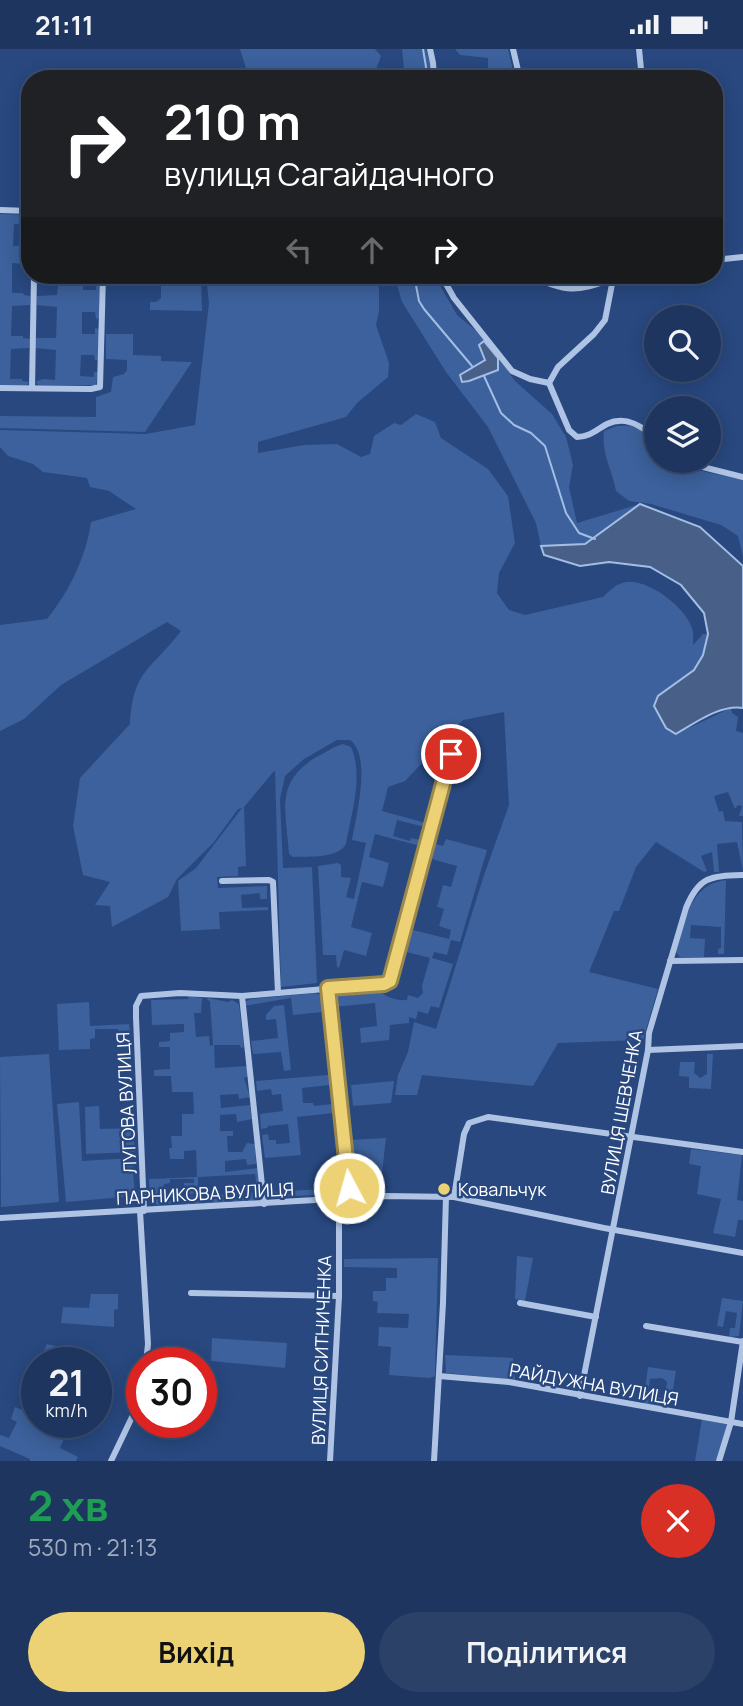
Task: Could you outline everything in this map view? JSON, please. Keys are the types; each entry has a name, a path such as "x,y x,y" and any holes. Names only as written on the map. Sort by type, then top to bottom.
{"street":[{"path":"430,49 433,70"},
{"path":"513,49 518,70"},
{"path":"639,49 641,70"},
{"path":"0,210 21,211"},
{"path":"723,259 743,257"},
{"path":"32,388 34,284"},
{"path":"0,388 100,387 103,284"},
{"path":"446,284 454,298 512,371 549,383"},
{"path":"548,284 576,290 596,284"},
{"path":"549,383 558,367 594,334 605,320 612,284"},
{"path":"549,383 569,430 577,437 586,437 616,421 644,428"},
{"path":"721,472 743,477"},
{"path":"264,1204 242,996 384,984 390,981 451,754"},
{"name":"ВУЛИЦЯ ШЕВЧЕНКА","path":"580,1396 614,1230 649,1033 686,908 698,885 714,877 743,875"},
{"path":"222,881 273,882 278,993"},
{"path":"670,961 743,960"},
{"path":"328,988 350,1198"},
{"name":"ЛУГОВА ВУЛИЦЯ","path":"148,1347 136,1006 141,996 180,993 242,996"},
{"path":"648,1050 743,1046"},
{"path":"454,1197 464,1134 469,1123 488,1117 743,1152"},
{"name":"ПАРНИКОВА ВУЛИЦЯ","path":"0,1218 385,1196 446,1196 743,1253"},
{"path":"435,1461 446,1196"},
{"name":"ВУЛИЦЯ СИТНИЧЕНКА","path":"330,1461 339,1296 339,1199"},
{"path":"191,1293 339,1296"},
{"path":"520,1303 596,1317"},
{"path":"646,1326 743,1341 731,1422 719,1461"},
{"name":"РАЙДУЖНА ВУЛИЦЯ","path":"439,1376 509,1383 743,1424"},
{"path":"111,1461 126,1430"}],"shaded area":[{"path":"240,49 375,49 381,56 376,70 247,70"},
{"path":"402,49 426,49 430,70 404,70"},
{"path":"455,49 508,49 513,70 488,70 488,58 460,55"},
{"path":"0,214 21,215 21,224 14,224 13,246 21,246 21,264 12,263 12,293 30,296 30,305 12,306 11,336 30,339 29,348 11,349 10,379 29,382 27,385 0,385"},
{"path":"58,284 83,284 83,290 96,290 96,284 100,287 99,318 96,319 95,312 82,312 82,334 95,334 95,328 100,329 99,360 95,360 94,355 81,355 80,376 94,377 94,372 98,372 96,385 39,385 35,382 43,379 55,380 56,350 35,348 36,338 56,338 57,307 37,305 37,296 57,295"},
{"path":"161,284 201,284 202,311 150,310 150,302 161,298"},
{"path":"207,284 378,284 379,311 376,325 389,363 388,377 357,403 346,417 258,442 258,453 304,445 337,444 361,457 370,454 374,436 394,423 401,425 416,414 435,422 441,438 488,469 508,496 515,543 499,573 497,593 509,610 525,615 603,597 619,584 635,582 655,590 674,603 692,628 693,645 703,634 708,634 703,655 694,670 676,734 731,708 732,713 738,717 736,731 743,733 743,816 739,816 742,806 738,805 735,809 728,792 714,796 719,812 723,811 725,821 742,822 743,871 737,842 717,844 719,872 714,872 712,852 701,856 707,871 704,872 656,842 636,867 619,911 614,911 589,972 658,989 643,1040 558,1043 533,1086 422,1075 417,1095 395,1095 398,1075 408,1052 414,1022 436,1029 509,805 504,712 463,720 405,781 388,787 382,811 426,823 425,827 397,820 393,836 410,841 411,838 421,840 420,846 375,834 369,857 389,863 383,887 362,882 351,927 372,933 366,956 344,950 339,968 336,955 323,955 318,866 338,863 341,865 341,877 351,878 346,897 354,899 366,843 352,840 361,787 357,748 350,740 337,740 304,759 285,776 280,799 283,868 312,867 317,983 281,987 275,770 244,807 246,866 238,867 238,876 217,877 218,888 267,886 267,899 260,899 260,893 241,895 242,908 268,907 268,910 219,912 220,929 181,931 178,881 196,868 242,808 238,809 214,842 177,879 168,897 112,927 110,906 95,905 110,882 83,875 73,826 80,778 130,724 135,692 140,681 181,631 167,622 61,685 24,719 0,731 0,625 47,619 75,573 91,522 136,509 109,491 90,487 87,478 43,472 33,464 8,456 0,447 0,430 146,434 195,425 209,303"},
{"path":"397,284 439,284 457,315 485,338 515,381 552,414 566,437 573,465 569,487 577,523 640,504 585,544 541,546 536,523 488,427 446,372 402,302"},
{"path":"106,334 133,334 133,355 161,356 161,361 192,362 145,432 0,428 0,416 96,417 96,397 111,392 113,377 124,374 127,370 127,360 106,359"},
{"path":"484,341 498,358 498,370 462,382 460,375 485,360 479,345"},
{"path":"617,426 633,426 644,432 644,473 711,473 743,480 743,556 738,536 721,525 651,504 629,501 616,491 605,454 604,431"},
{"path":"640,504 700,527 743,566 743,708 717,712 676,734 666,728 654,706 658,696 694,670 703,655 708,634 704,613 681,585 650,567 609,562 580,566 544,555 541,546 585,544"},
{"path":"343,744 351,747 356,770 355,795 346,844 342,849 330,854 293,857 289,854 285,811 289,787 294,776 304,766"},
{"path":"446,839 487,850 460,942 451,940 447,955 434,952 432,958 453,964 439,1008 431,1006 428,1014 418,1011 416,1019 409,1017 409,1023 390,1025 389,1040 361,1043 360,1028 377,1026 375,1003 333,1007 333,996 340,990 378,987 386,996 399,1000 407,1000 408,995 418,998 423,993 422,986 430,958 403,951 409,929 449,939 451,930 439,926 444,909 437,907 443,885 451,887 457,866 428,858 432,843 443,846"},
{"path":"726,880 724,954 718,954 718,949 721,948 721,927 691,925 690,938 705,939 704,957 680,957 676,952 690,906 704,889"},
{"path":"315,993 324,997 328,1024 324,1024 322,1012 293,1015 291,998 244,1006 246,1001 251,999"},
{"path":"189,996 202,998 201,1013 194,1013 196,1037 209,1036 210,1046 213,1045 208,998 228,1002 232,1000 239,1004 244,1047 214,1045 215,1068 247,1066 248,1076 244,1078 250,1097 239,1099 238,1094 220,1095 221,1108 250,1105 252,1119 237,1122 236,1114 220,1115 220,1131 233,1131 233,1136 227,1136 228,1152 242,1152 247,1143 255,1144 256,1164 247,1165 246,1159 225,1161 225,1172 257,1168 259,1186 257,1188 255,1174 198,1177 198,1193 189,1194 184,1189 184,1183 194,1183 194,1179 170,1179 170,1183 164,1184 162,1192 177,1192 177,1203 153,1205 149,1179 197,1177 196,1150 184,1151 184,1159 170,1159 169,1148 172,1148 171,1136 182,1136 182,1114 194,1114 193,1092 172,1092 171,1076 154,1076 154,1070 170,1069 170,1047 159,1047 159,1042 170,1041 170,1033 184,1032 184,1024 152,1025 151,1000 188,999"},
{"path":"89,1002 90,1026 129,1024 130,1031 95,1029 95,1038 90,1039 90,1049 59,1050 57,1004"},
{"path":"284,1005 291,1070 284,1071 281,1052 253,1054 251,1041 278,1038 276,1019 266,1020 266,1015 274,1006"},
{"path":"49,1054 59,1202 1,1207 0,1057"},
{"path":"707,1054 713,1054 711,1089 689,1088 689,1077 679,1076 680,1062 695,1062 694,1073 700,1078 707,1074"},
{"path":"328,1065 332,1065 336,1096 331,1097 330,1085 302,1088 303,1103 313,1103 314,1106 337,1101 340,1130 335,1130 333,1113 297,1117 301,1155 265,1158 262,1135 268,1134 269,1140 276,1140 276,1144 290,1143 288,1124 261,1129 260,1114 283,1111 281,1094 272,1095 271,1089 257,1091 256,1081 328,1075"},
{"path":"394,1081 391,1103 353,1106 351,1085"},
{"path":"79,1102 82,1161 132,1158 135,1196 66,1202 57,1104"},
{"path":"99,1106 100,1129 133,1128 135,1152 86,1154 85,1107"},
{"path":"386,1138 380,1190 355,1192 352,1187 348,1140"},
{"path":"691,1149 742,1155 737,1200 743,1201 743,1220 738,1220 735,1237 713,1233 721,1199 697,1194 701,1166 689,1164"},
{"path":"345,1177 346,1189 341,1194 269,1197 269,1192 340,1188 340,1178"},
{"path":"257,1192 260,1194 258,1200 186,1204 182,1197"},
{"path":"517,1256 533,1258 525,1301 515,1299"},
{"path":"438,1258 435,1376 430,1378 389,1375 391,1347 378,1346 379,1327 408,1328 409,1314 377,1313 378,1302 373,1301 373,1291 386,1291 386,1278 397,1278 397,1268 344,1267 344,1259"},
{"path":"91,1294 118,1294 114,1327 61,1323 63,1307 89,1308"},
{"path":"722,1298 743,1301 739,1336 729,1337 730,1328 735,1328 737,1313 726,1311 723,1327 717,1326"},
{"path":"212,1338 287,1343 285,1368 217,1362 217,1347 212,1347"},
{"path":"445,1355 513,1358 515,1380 446,1373"},
{"path":"648,1367 676,1371 672,1395 665,1394 667,1382 662,1378 650,1379 648,1396 663,1398 661,1407 643,1404"},
{"path":"15,1407 21,1409 21,1438 64,1438 60,1448 78,1457 76,1461 30,1461 0,1446 0,1435 9,1438 17,1422 11,1419"},
{"path":"702,1419 727,1426 716,1461 695,1461"}],"waterway":[{"path":"423,49 426,70"},
{"path":"416,284 419,301 424,309 472,366"},
{"path":"484,376 501,413 545,446 566,513 579,533 595,539"}],"place":[{"name":"Ковальчук","path":"444,1189"}],"route":[{"path":"349,1188 328,988 384,984 390,981 451,754"}]}
